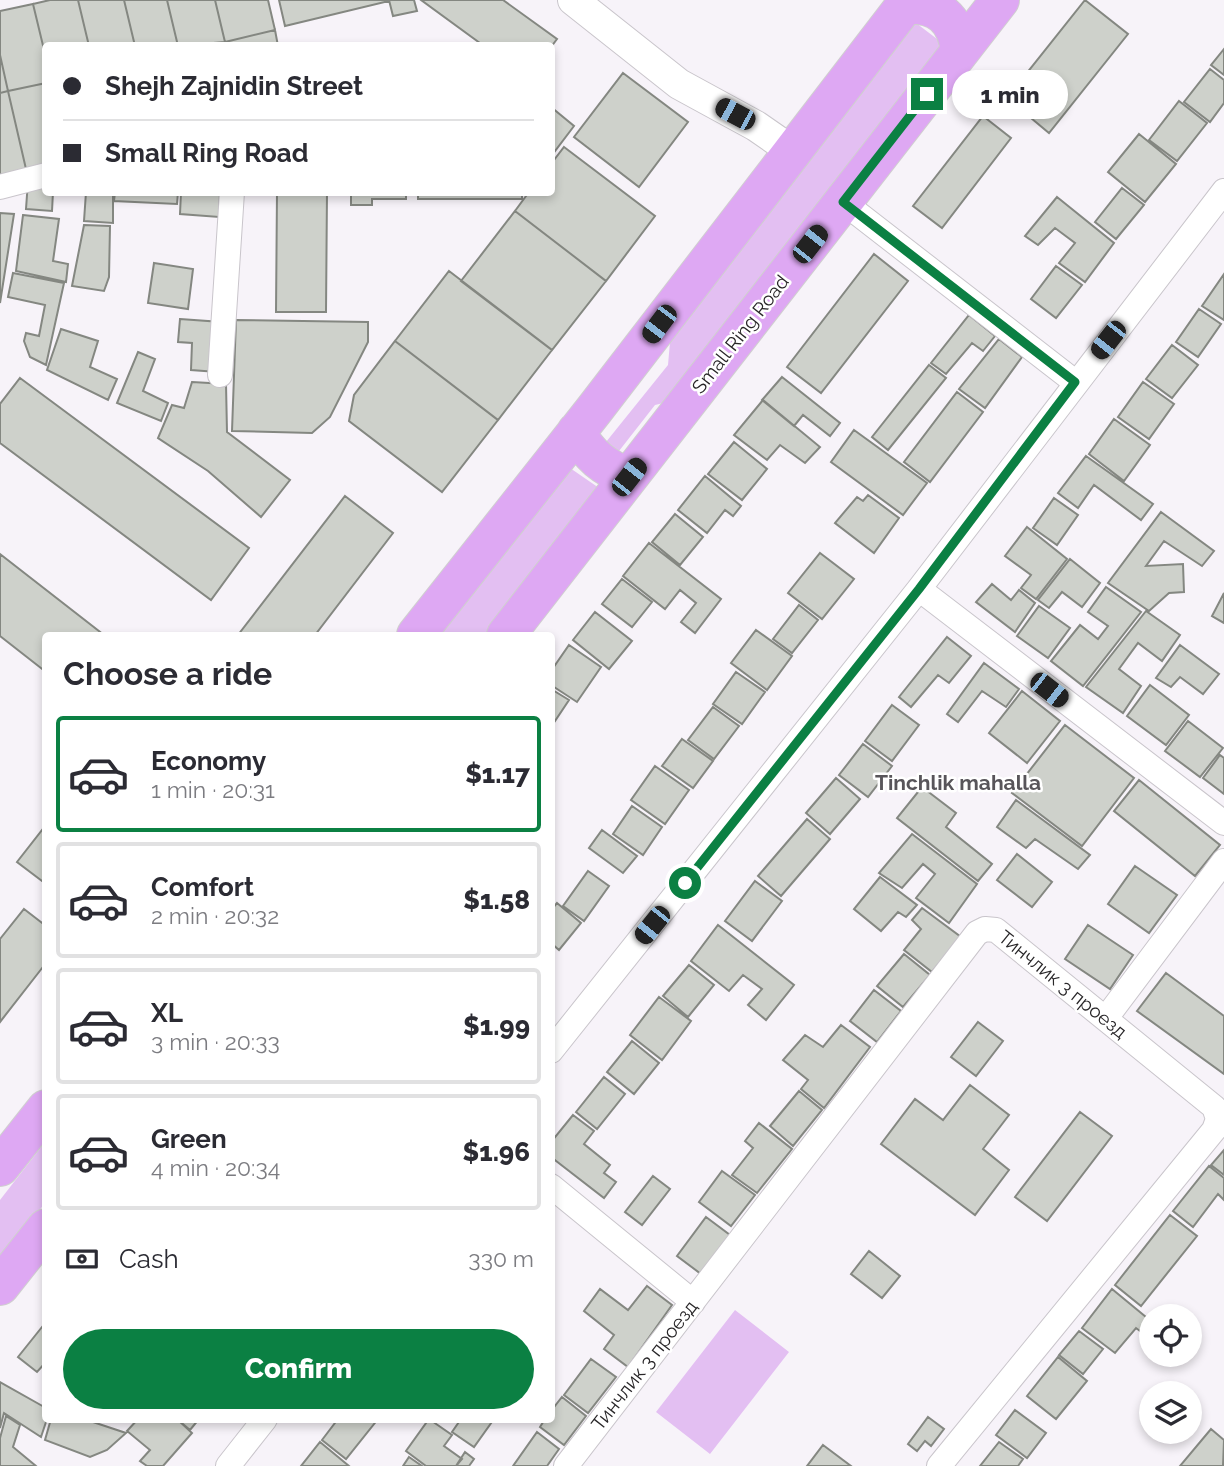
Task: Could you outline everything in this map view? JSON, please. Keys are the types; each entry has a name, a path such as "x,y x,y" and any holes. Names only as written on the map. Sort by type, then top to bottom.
{"highway":[{"name":"Small Ring Road","path":"508,632 1000,0"},
{"path":"418,632 907,3 924,5 944,13 956,29 960,51"},
{"path":"576,432 586,450 600,463 629,477"},
{"path":"0,1167 42,1114"},
{"path":"0,1286 42,1233"}],"street":[{"path":"573,0 679,84 756,126 792,151"},
{"path":"0,187 42,176"},
{"path":"555,1046 919,589 1224,191"},
{"path":"220,376 232,196"},
{"path":"843,202 1075,382"},
{"path":"919,589 1224,824"},
{"path":"1106,1018 1224,862"},
{"name":"Тинчлик 3 проезд","path":"566,1466 977,933 985,929 996,930 1214,1107 1218,1119 1214,1130 939,1466"},
{"path":"555,1189 693,1302"},
{"path":"228,1466 262,1423"}],"shaded area":[{"path":"916,23 945,45 672,401 655,405 619,451 606,442 668,365 670,342"},
{"path":"570,468 602,490 491,632 442,632"},
{"path":"42,1146 42,1207 0,1261 0,1200"},
{"path":"735,1310 789,1352 710,1454 656,1412"}],"building":[{"path":"50,0 78,0 88,42 42,42 33,4"},
{"path":"78,0 124,0 134,42 88,42"},
{"path":"124,0 167,0 177,42 134,42"},
{"path":"167,0 215,0 225,42 177,42"},
{"path":"215,0 268,0 275,30 225,42"},
{"path":"279,0 389,0 389,1 285,26"},
{"path":"389,0 414,0 417,11 393,16"},
{"path":"421,0 503,0 557,39 555,42 479,42"},
{"path":"1085,0 1128,34 1049,133 1007,98"},
{"path":"33,4 42,42 42,84 8,91 0,55 0,11"},
{"path":"275,30 277,42 225,42"},
{"path":"1224,49 1224,75 1211,65"},
{"path":"0,55 8,91 0,93"},
{"path":"1210,69 1224,80 1224,103 1210,122 1184,102"},
{"path":"623,73 688,122 639,187 574,137"},
{"path":"42,84 42,165 26,169 8,91"},
{"path":"8,91 26,169 0,175 0,93"},
{"path":"1179,101 1207,123 1177,161 1149,140"},
{"path":"555,110 574,126 555,151"},
{"path":"983,116 1011,138 942,228 913,206"},
{"path":"1139,134 1176,164 1145,202 1108,172"},
{"path":"564,147 655,216 606,281 515,211 526,196 555,196 555,159"},
{"path":"42,179 42,196 53,196 52,211 26,209 28,181"},
{"path":"1122,188 1144,205 1116,239 1095,222"},
{"path":"86,196 113,196 113,223 84,221"},
{"path":"115,196 178,196 177,204 114,201"},
{"path":"181,196 220,196 219,217 180,214"},
{"path":"277,196 327,196 326,312 276,312"},
{"path":"351,196 406,196 406,199 372,199 372,205 351,205"},
{"path":"418,196 522,196 522,199 418,199"},
{"path":"1057,197 1114,243 1085,282 1059,263 1075,243 1055,228 1038,245 1025,236"},
{"path":"515,211 606,281 552,350 461,281"},
{"path":"0,213 14,214 0,303"},
{"path":"23,215 59,219 53,261 68,264 66,282 16,271"},
{"path":"84,225 110,226 109,277 104,291 72,286"},
{"path":"874,254 908,281 821,393 787,367"},
{"path":"154,263 193,269 188,309 148,303"},
{"path":"1056,266 1082,285 1056,318 1031,299"},
{"path":"449,271 552,350 498,420 395,341"},
{"path":"13,273 64,283 46,365 30,357 24,341 26,333 39,336 45,305 8,297"},
{"path":"1224,274 1224,320 1202,306"},
{"path":"1199,309 1221,324 1198,357 1176,342"},
{"path":"969,315 995,336 983,351 972,343 946,374 931,363"},
{"path":"180,319 221,322 217,372 191,370 192,343 178,342"},
{"path":"236,320 368,322 368,342 330,417 312,433 232,431"},
{"path":"61,329 98,341 90,367 117,379 108,400 47,370"},
{"path":"999,339 1022,357 985,408 959,389"},
{"path":"395,341 498,420 442,492 349,421 354,395"},
{"path":"1172,345 1198,365 1172,398 1146,379"},
{"path":"138,352 155,359 143,391 168,403 161,421 117,403"},
{"path":"929,365 946,378 888,450 872,437"},
{"path":"782,377 840,423 830,436 803,415 794,426 762,400"},
{"path":"20,378 249,548 211,600 0,443 0,404"},
{"path":"192,382 226,384 227,432 290,480 261,517 208,471 158,438 172,405 184,408"},
{"path":"1143,382 1174,404 1149,439 1118,417"},
{"path":"957,392 983,412 930,482 904,462"},
{"path":"763,400 820,447 805,463 780,445 767,460 734,435"},
{"path":"1114,419 1150,445 1124,481 1089,454"},
{"path":"854,430 927,483 903,515 831,462"},
{"path":"734,442 767,469 742,500 708,474"},
{"path":"1086,456 1153,504 1141,520 1094,485 1078,508 1058,493"},
{"path":"705,476 741,506 733,516 725,510 707,533 678,510"},
{"path":"868,495 899,518 874,553 835,523 857,497 863,501"},
{"path":"345,496 393,533 317,632 240,632"},
{"path":"1054,498 1078,515 1057,545 1033,528"},
{"path":"1161,512 1214,551 1202,566 1164,541 1146,566 1183,564 1184,592 1169,593 1149,611 1108,583"},
{"path":"675,514 703,537 680,565 652,542"},
{"path":"1027,527 1067,559 1036,599 1021,588 1031,575 1005,556"},
{"path":"649,543 721,599 695,633 681,622 696,603 680,590 665,609 623,576"},
{"path":"820,553 854,579 822,619 788,593"},
{"path":"0,554 100,632 42,632 42,669 0,636"},
{"path":"1070,559 1100,583 1082,607 1062,592 1049,608 1038,600"},
{"path":"622,579 652,602 632,627 602,604"},
{"path":"992,584 1011,600 1019,590 1035,603 1015,632 976,602"},
{"path":"1106,587 1141,612 1083,686 1051,661 1080,625 1098,639 1108,626 1088,612"},
{"path":"1224,593 1224,623 1212,616"},
{"path":"799,605 818,620 792,653 773,639"},
{"path":"1039,606 1070,628 1048,658 1017,636"},
{"path":"1146,611 1180,635 1162,661 1138,643 1119,669 1141,686 1123,713 1086,687"},
{"path":"595,612 632,641 609,669 573,640"},
{"path":"756,630 792,656 767,690 731,663"},
{"path":"947,637 971,656 949,683 938,675 911,707 899,697"},
{"path":"569,645 601,667 577,702 555,688 555,665"},
{"path":"1180,645 1219,674 1203,694 1180,677 1171,687 1156,678"},
{"path":"984,663 1019,689 1006,707 982,691 958,722 947,714"},
{"path":"736,672 765,692 742,724 713,704"},
{"path":"1150,685 1189,715 1166,745 1127,716"},
{"path":"555,691 569,700 555,721"},
{"path":"1022,691 1060,721 1027,763 989,733"},
{"path":"892,705 919,725 892,761 865,741"},
{"path":"713,707 739,726 714,759 688,740"},
{"path":"1188,721 1223,748 1200,777 1165,751"},
{"path":"1065,725 1134,778 1082,846 1012,793"},
{"path":"682,739 713,761 693,788 662,766"},
{"path":"863,744 892,766 868,797 839,775"},
{"path":"1220,755 1224,758 1224,794 1203,778"},
{"path":"655,766 689,790 665,824 631,800"},
{"path":"836,778 860,799 830,834 806,813"},
{"path":"1139,780 1220,845 1195,876 1114,811"},
{"path":"922,787 956,813 946,827 992,864 978,881 897,818"},
{"path":"1016,800 1090,855 1078,869 1035,839 1026,848 997,827"},
{"path":"632,806 662,827 643,855 613,834"},
{"path":"807,819 830,839 781,896 758,876"},
{"path":"42,830 42,881 17,862"},
{"path":"602,830 637,856 623,873 589,848"},
{"path":"912,834 977,884 949,923 916,898 935,874 923,864 902,888 879,873"},
{"path":"1017,854 1052,882 1032,907 997,880"},
{"path":"1135,866 1177,895 1149,933 1108,904"},
{"path":"588,871 609,886 584,921 563,906"},
{"path":"880,877 917,905 906,917 898,912 881,931 854,909"},
{"path":"755,881 782,901 752,941 725,921"},
{"path":"557,903 581,923 559,950 555,946"},
{"path":"922,908 961,937 932,972 904,950 921,929 912,920"},
{"path":"24,909 42,923 42,968 0,1022 0,939"},
{"path":"718,925 794,985 766,1020 748,1005 762,989 743,975 729,991 691,961"},
{"path":"1088,925 1133,955 1110,989 1065,959"},
{"path":"904,954 930,975 903,1007 877,986"},
{"path":"689,965 714,985 688,1017 663,996"},
{"path":"1166,973 1224,1016 1224,1074 1137,1011"},
{"path":"874,990 901,1011 877,1042 850,1021"},
{"path":"659,997 691,1021 662,1060 630,1035"},
{"path":"978,1022 1003,1041 976,1076 951,1057"},
{"path":"841,1025 870,1047 824,1108 801,1089 808,1080 783,1060 805,1035 823,1047"},
{"path":"632,1041 659,1063 634,1094 607,1072"},
{"path":"604,1077 625,1094 597,1129 576,1112"},
{"path":"970,1085 1009,1115 983,1149 1009,1170 975,1215 881,1144 915,1099 943,1120"},
{"path":"799,1091 822,1110 793,1146 770,1126"},
{"path":"1080,1112 1112,1136 1047,1221 1015,1197"},
{"path":"573,1115 594,1131 584,1144 610,1165 604,1173 616,1182 604,1198 555,1160 555,1137"},
{"path":"759,1123 792,1149 757,1193 732,1175 753,1148 745,1141"},
{"path":"1224,1150 1224,1175 1211,1165"},
{"path":"1209,1166 1224,1178 1224,1200 1218,1194 1193,1227 1173,1211"},
{"path":"722,1171 755,1195 731,1226 699,1202"},
{"path":"653,1176 670,1189 642,1225 625,1212"},
{"path":"1170,1215 1197,1236 1143,1304 1139,1304 1115,1285"},
{"path":"706,1217 730,1235 701,1274 677,1256"},
{"path":"869,1251 900,1276 882,1298 851,1274"},
{"path":"647,1286 672,1305 628,1367 604,1349 614,1335 584,1311 600,1289 628,1310"},
{"path":"1112,1289 1139,1311 1139,1330 1136,1328 1115,1353 1082,1328"},
{"path":"42,1327 42,1366 37,1372 18,1357"},
{"path":"1079,1331 1103,1349 1083,1374 1059,1355"},
{"path":"1058,1357 1087,1381 1056,1419 1027,1396"},
{"path":"591,1359 616,1377 588,1413 564,1395"},
{"path":"0,1382 42,1406 42,1423 46,1423 41,1437 4,1413 0,1428"},
{"path":"562,1397 586,1416 564,1445 540,1427 542,1423 555,1423 555,1406"},
{"path":"1015,1410 1046,1433 1027,1458 996,1435"},
{"path":"6,1416 20,1425 13,1447 36,1466 0,1466 0,1438"},
{"path":"928,1417 944,1429 931,1446 925,1441 917,1451 908,1444"},
{"path":"50,1423 96,1423 126,1433 107,1450 90,1457 45,1440"},
{"path":"134,1423 181,1423 192,1433 163,1466 147,1466 140,1461 150,1450 127,1431"},
{"path":"182,1423 196,1423 190,1430"},
{"path":"335,1423 375,1423 346,1459 322,1440"},
{"path":"426,1423 435,1423 452,1435 444,1446 462,1459 456,1466 426,1466 406,1451"},
{"path":"458,1423 491,1423 474,1447 452,1432"},
{"path":"1211,1429 1224,1440 1223,1466 1180,1466 1198,1444 1202,1444 1202,1440"},
{"path":"537,1432 559,1449 547,1466 513,1466"},
{"path":"320,1442 349,1466 301,1466"},
{"path":"999,1442 1023,1459 1018,1466 980,1466"},
{"path":"823,1445 851,1466 807,1466"},
{"path":"465,1452 474,1459 469,1466 456,1466"},
{"path":"409,1457 422,1466 403,1466"}],"district":[{"name":"Tinchlik mahalla","path":"958,783"}],"route":[{"path":"685,883 919,589 1075,382 843,202 927,94"}]}
